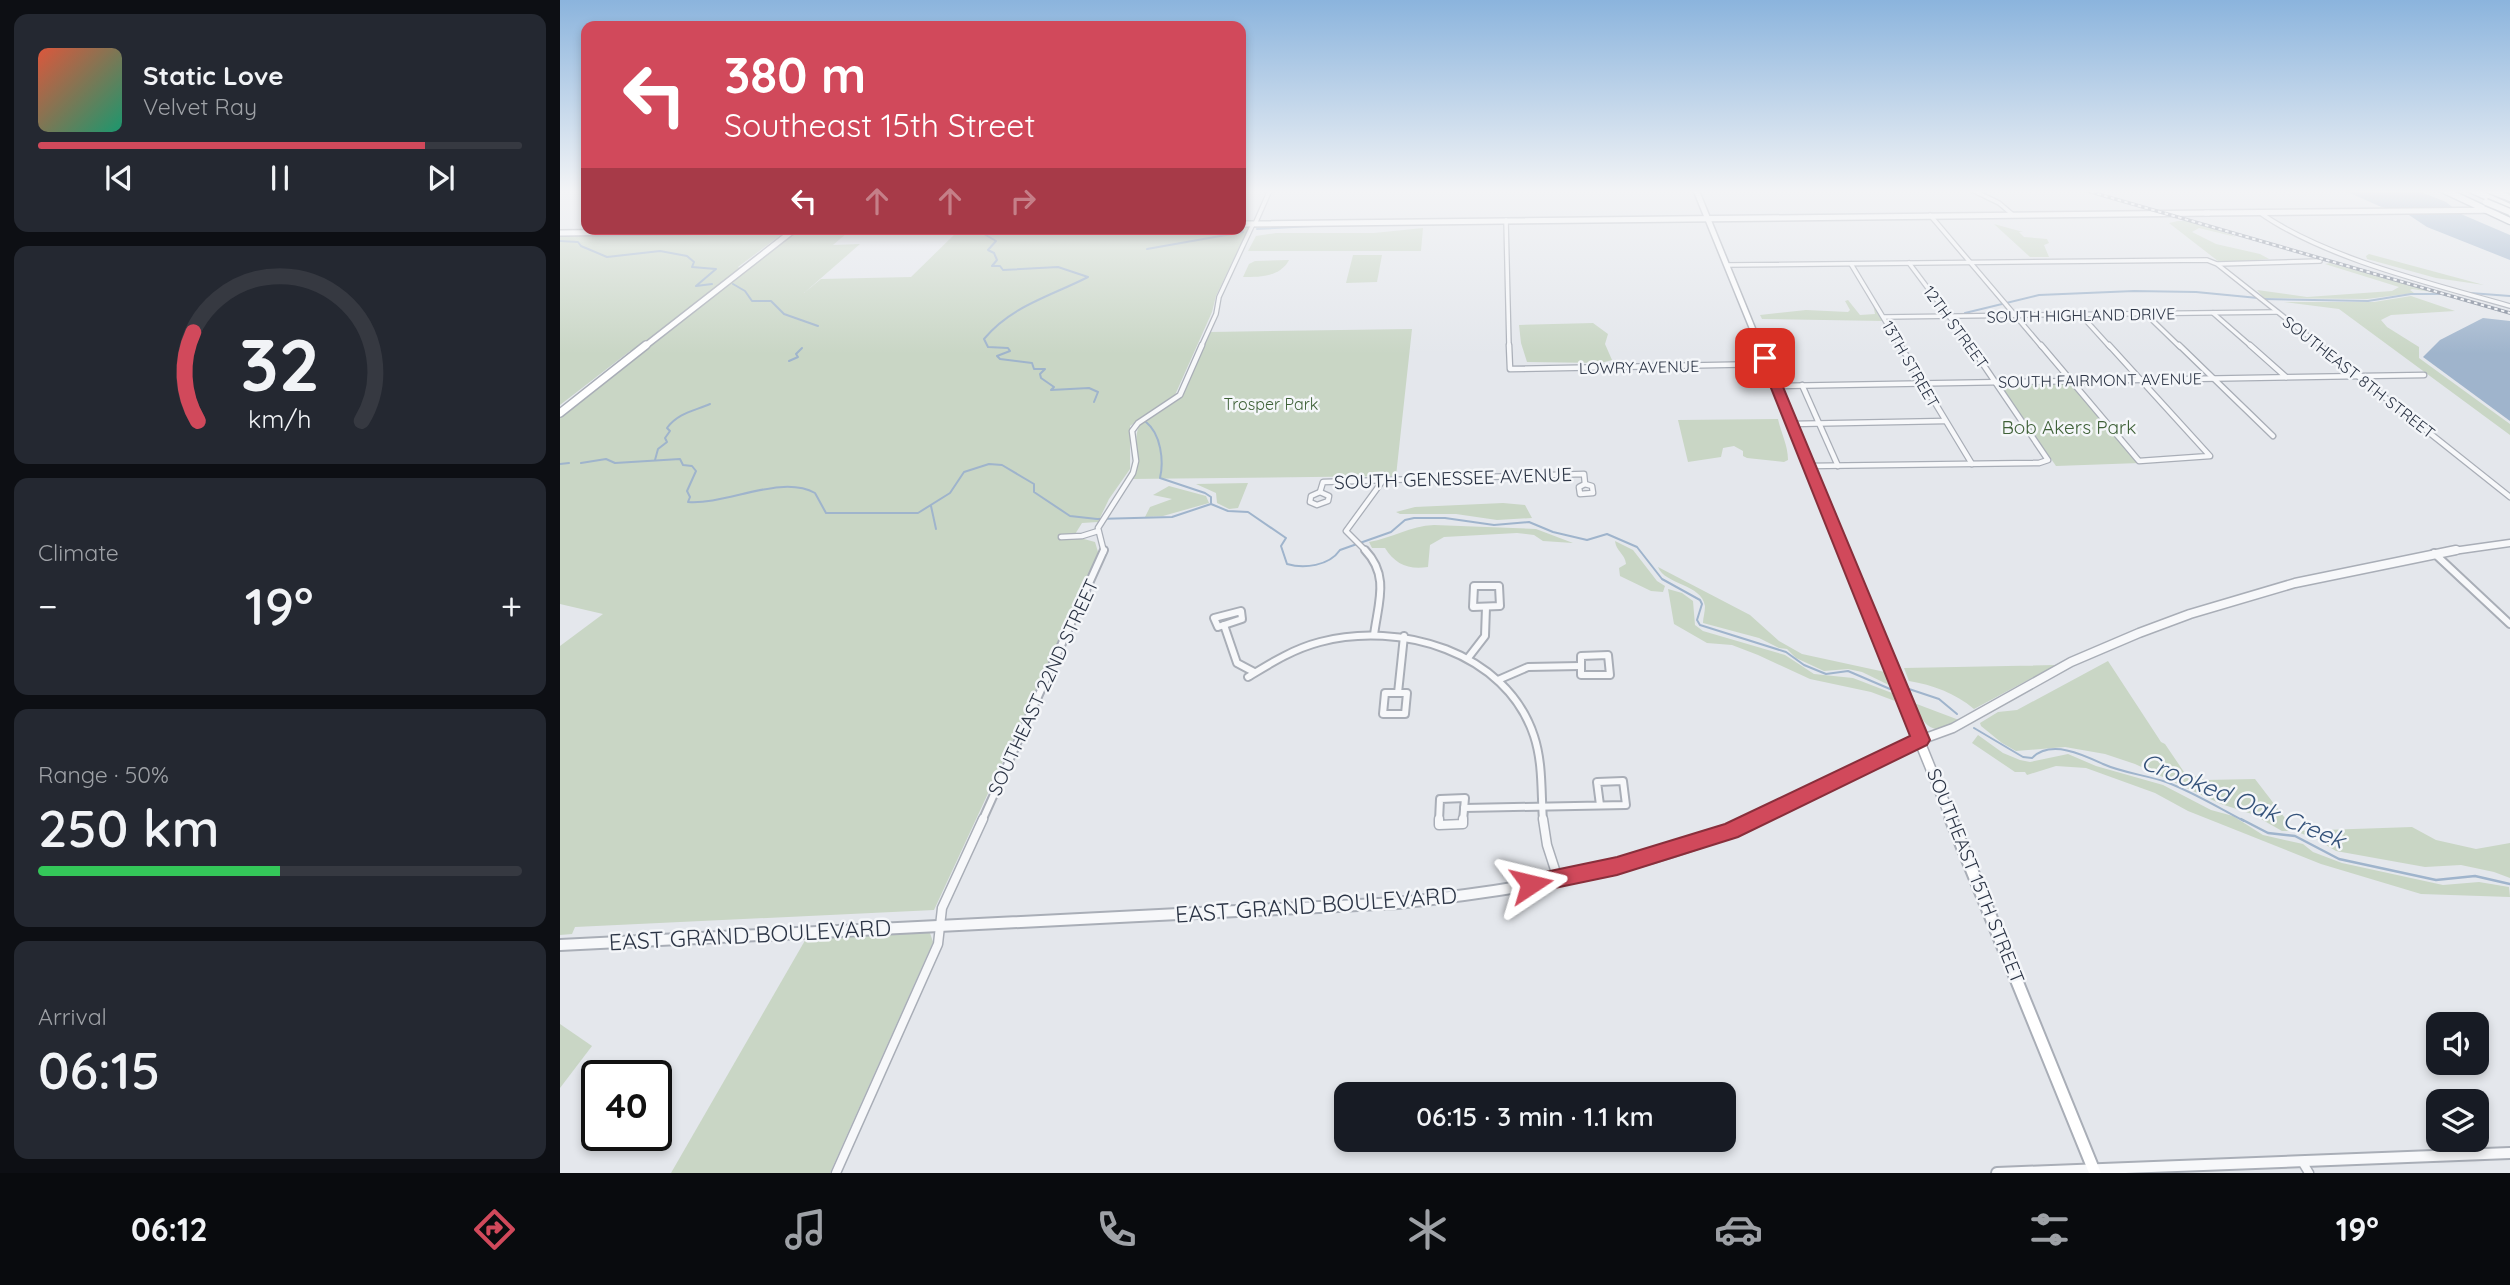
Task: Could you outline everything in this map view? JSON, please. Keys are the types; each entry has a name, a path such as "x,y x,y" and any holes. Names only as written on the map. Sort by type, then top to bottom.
{"main road":[{"path":"562,408 774,245"},
{"name":"SOUTHEAST 15TH STREET","path":"1718,245 2095,1172"}],"street":[{"name":"SOUTHEAST 22ND STREET","path":"836,1173 938,944 942,908 1102,556 1104,549 1100,527 1133,473 1136,461 1132,431 1138,423 1180,395 1216,313 1219,297 1244,245"},
{"name":"LOWRY AVENUE","path":"1507,245 1510,369 1768,364"},
{"path":"1956,245 2139,461 2210,456 2081,315"},
{"path":"2323,245 2400,274 2510,306"},
{"name":"SOUTHEAST 8TH STREET","path":"1972,263 2207,260 2217,264 2510,496"},
{"path":"2217,264 2320,261"},
{"name":"12TH STREET","path":"1909,263 1996,382 2048,460 2039,463 1972,464"},
{"path":"1727,265 1972,263"},
{"name":"13TH STREET","path":"1851,264 1972,464"},
{"name":"SOUTH HIGHLAND DRIVE","path":"1884,317 2277,312"},
{"path":"2213,313 2286,377"},
{"path":"2147,314 2273,436"},
{"name":"SOUTH FAIRMONT AVENUE","path":"1776,386 2424,375"},
{"path":"1802,385 1838,466"},
{"path":"1792,424 1945,421"},
{"path":"1809,466 1972,464"},
{"name":"SOUTH GENESSEE AVENUE","path":"1321,492 1322,482 1384,479 1584,474 1585,484"},
{"path":"1374,635 1382,577 1371,555 1347,534 1348,526 1376,493 1384,479"},
{"path":"1061,537 1082,536 1100,527"},
{"name":"EAST GRAND BOULEVARD","path":"560,945 1414,902 1558,879 1617,866 1731,831 1921,740 1951,729 2085,655 2181,616 2302,580 2434,553 2510,542"},
{"path":"2434,553 2510,624"},
{"path":"1474,586 1499,586 1500,606 1486,607 1473,607 1474,586"},
{"path":"1468,658 1482,645 1486,635 1486,607"},
{"path":"1241,611 1242,619 1224,625 1218,627 1214,618 1241,611"},
{"path":"1224,625 1237,663 1254,672"},
{"path":"1248,677 1281,656 1312,645 1374,635 1404,636 1435,644 1468,658 1498,680 1515,699 1530,725 1539,755 1547,848 1558,879"},
{"path":"1398,693 1404,636"},
{"path":"1608,655 1610,675 1581,676 1580,666 1581,656 1608,655"},
{"path":"1498,680 1528,667 1580,666"},
{"path":"1385,693 1398,693 1408,693 1405,713 1383,714 1385,693"},
{"path":"1464,808 1600,805 1626,804 1623,781 1597,782 1600,805"},
{"path":"1465,798 1464,808 1463,824 1439,825 1440,799 1465,798"},
{"path":"1997,1173 2306,1168 2510,1153"}],"green space":[{"path":"560,245 768,245 738,267 744,272 780,245 859,245 804,293 821,279 911,277 944,245 1241,245 1175,395 1130,426 1130,469 1109,499 1098,522 1082,523 1072,539 1095,542 1097,558 934,910 575,927 572,934 560,935 560,646 603,614 560,604 560,417 642,352 630,351 560,405"},
{"path":"1251,245 1422,245 1421,251 1248,251"},
{"path":"2017,245 2045,245 2049,257 2030,257"},
{"path":"2197,245 2219,245 2260,254 2269,259 2230,262 2218,261"},
{"path":"2369,254 2484,285 2436,278 2367,259"},
{"path":"1353,255 1382,255 1377,282 1346,283"},
{"path":"1289,260 1275,273 1243,277 1249,264 1255,261"},
{"path":"2330,263 2438,293 2412,289 2410,290 2414,293 2367,299 2264,298 2257,290 2307,297 2392,291 2399,287 2325,264"},
{"path":"2411,296 2455,311 2391,315 2381,320 2387,327 2419,347 2419,358 2510,424 2510,435 2339,309 2284,302 2374,302"},
{"path":"1848,300 1860,315 1875,314 1873,304 1885,321 1762,319 1760,315 1806,310 1848,312 1850,310 1845,301"},
{"path":"1593,323 1608,334 1605,344 1612,360 1601,363 1527,362 1519,325"},
{"name":"Trosper Park","path":"1412,329 1396,476 1130,479 1137,465 1136,439 1139,426 1181,398 1210,332"},
{"name":"Bob Akers Park","path":"2069,382 2076,386 2140,463 2056,466 2000,386"},
{"path":"1778,419 1788,455 1788,460 1784,462 1747,458 1743,456 1743,451 1734,446 1723,448 1721,457 1688,462 1678,420"},
{"path":"1248,483 1238,508 1229,509 1217,503 1216,493 1196,484"},
{"path":"1169,486 1206,496 1209,503 1163,516 1145,517 1150,507 1172,499 1153,495"},
{"path":"1503,503 1525,505 1532,518 1497,520 1456,514 1396,512 1415,507"},
{"path":"1434,525 1536,529 1573,543 1543,541 1534,535 1517,533 1444,537 1430,545 1428,567 1421,568 1403,565 1385,548 1372,548 1369,542"},
{"path":"1615,541 1633,550 1657,581 1665,586 1663,592 1651,591 1620,576 1619,568 1626,564"},
{"path":"1658,567 1750,615 1779,641 1802,654 1885,672 1891,686 1862,672 1848,669 1824,671 1796,658 1787,649 1759,638 1703,623 1705,606 1702,599 1691,589 1668,578"},
{"path":"1668,589 1682,593 1693,601 1695,625 1703,631 1785,655 1814,674 1853,678 1892,693 1895,701 1871,692 1810,679 1732,645 1707,643 1674,624"},
{"path":"2108,661 2184,772 2205,780 2255,779 2295,831 2282,831 2252,814 2221,804 2135,764 2105,754 2065,747 2016,751 1981,726 1980,723 1998,712 2017,710"},
{"path":"2056,665 1974,709 1943,691 1909,681 1904,668"},
{"path":"1914,703 1959,720 1943,729 1931,727 1921,718"},
{"path":"1978,735 2003,753 2020,760 2030,762 2068,754 2096,766 2163,785 2211,810 2233,816 2263,835 2303,844 2313,852 2342,863 2443,885 2479,882 2509,887 2510,897 2421,894 2321,864 2188,811 2155,793 2086,768 2056,766 2027,775 2025,772 2015,772 1972,743"},
{"path":"2412,827 2436,840 2476,849 2510,843 2510,878 2461,865 2425,867 2336,851 2295,831"},
{"path":"919,931 930,933 933,942 830,1173 671,1173 807,937"},
{"path":"560,1024 592,1046 560,1088"}],"water":[{"path":"2472,245 2510,245 2510,260"},
{"path":"2483,318 2510,321 2510,421 2423,357 2440,340"}],"waterway":[{"name":"Crooked Oak Creek","path":"580,245 607,257 660,251 687,256 694,262 692,267 716,269 696,286 712,284"},
{"path":"993,245 988,250 994,253 997,260 992,266 1000,266 1003,270 1058,267 1088,277 1019,310 1006,318 984,339 988,347 1008,348 1010,351 997,356 1000,359 1032,363 1034,369 1045,369 1040,374 1041,378 1054,387 1051,390 1089,388 1098,392 1094,402"},
{"path":"1147,249 1171,245"},
{"name":"Crooked Oak Creek","path":"733,284 745,291 752,301 771,301 784,314 818,326"},
{"path":"1965,313 2039,295 2134,291 2196,292 2258,298"},
{"path":"2470,293 2510,296"},
{"path":"2264,299 2368,301 2411,294 2440,294"},
{"name":"Crooked Oak Creek","path":"789,361 798,357 796,354 802,348"},
{"name":"Crooked Oak Creek","path":"655,460 658,449 667,442 665,438 670,431 667,428 671,423 710,404"},
{"path":"1146,422 1155,433 1160,448 1160,478 1205,493 1211,497 1211,503"},
{"name":"Crooked Oak Creek","path":"581,463 606,459 615,463 680,459 683,465 692,466 696,471 687,491 690,497 688,502 703,502 770,488 801,488 815,493 826,513 918,513 950,493 964,472 989,464 1002,465 1034,484 1034,492 1070,516 1097,519 1172,517 1211,504 1228,511 1248,512 1286,538 1281,546 1287,564 1301,566 1323,563 1340,550 1391,532 1405,520 1414,518 1445,518 1494,525 1529,522 1553,532 1587,540 1607,534 1637,547 1662,579 1700,600 1702,604 1697,620 1700,625 1786,652 1804,665 1826,674 1848,671 1890,689"},
{"path":"560,464 569,463"},
{"path":"931,506 936,529"},
{"name":"Crooked Oak Creek","path":"1909,689 1939,699 1957,714"},
{"name":"Crooked Oak Creek","path":"1974,728 2023,757 2032,758 2048,750 2067,750 2118,770 2166,782 2244,821"},
{"name":"Crooked Oak Creek","path":"2241,819 2268,833 2295,836 2339,859 2436,880 2475,876 2510,884"}],"railway":[{"path":"2274,245 2510,313"}],"route":[{"path":"1531,884 1617,866 1731,831 1921,740 1765,358"}]}
